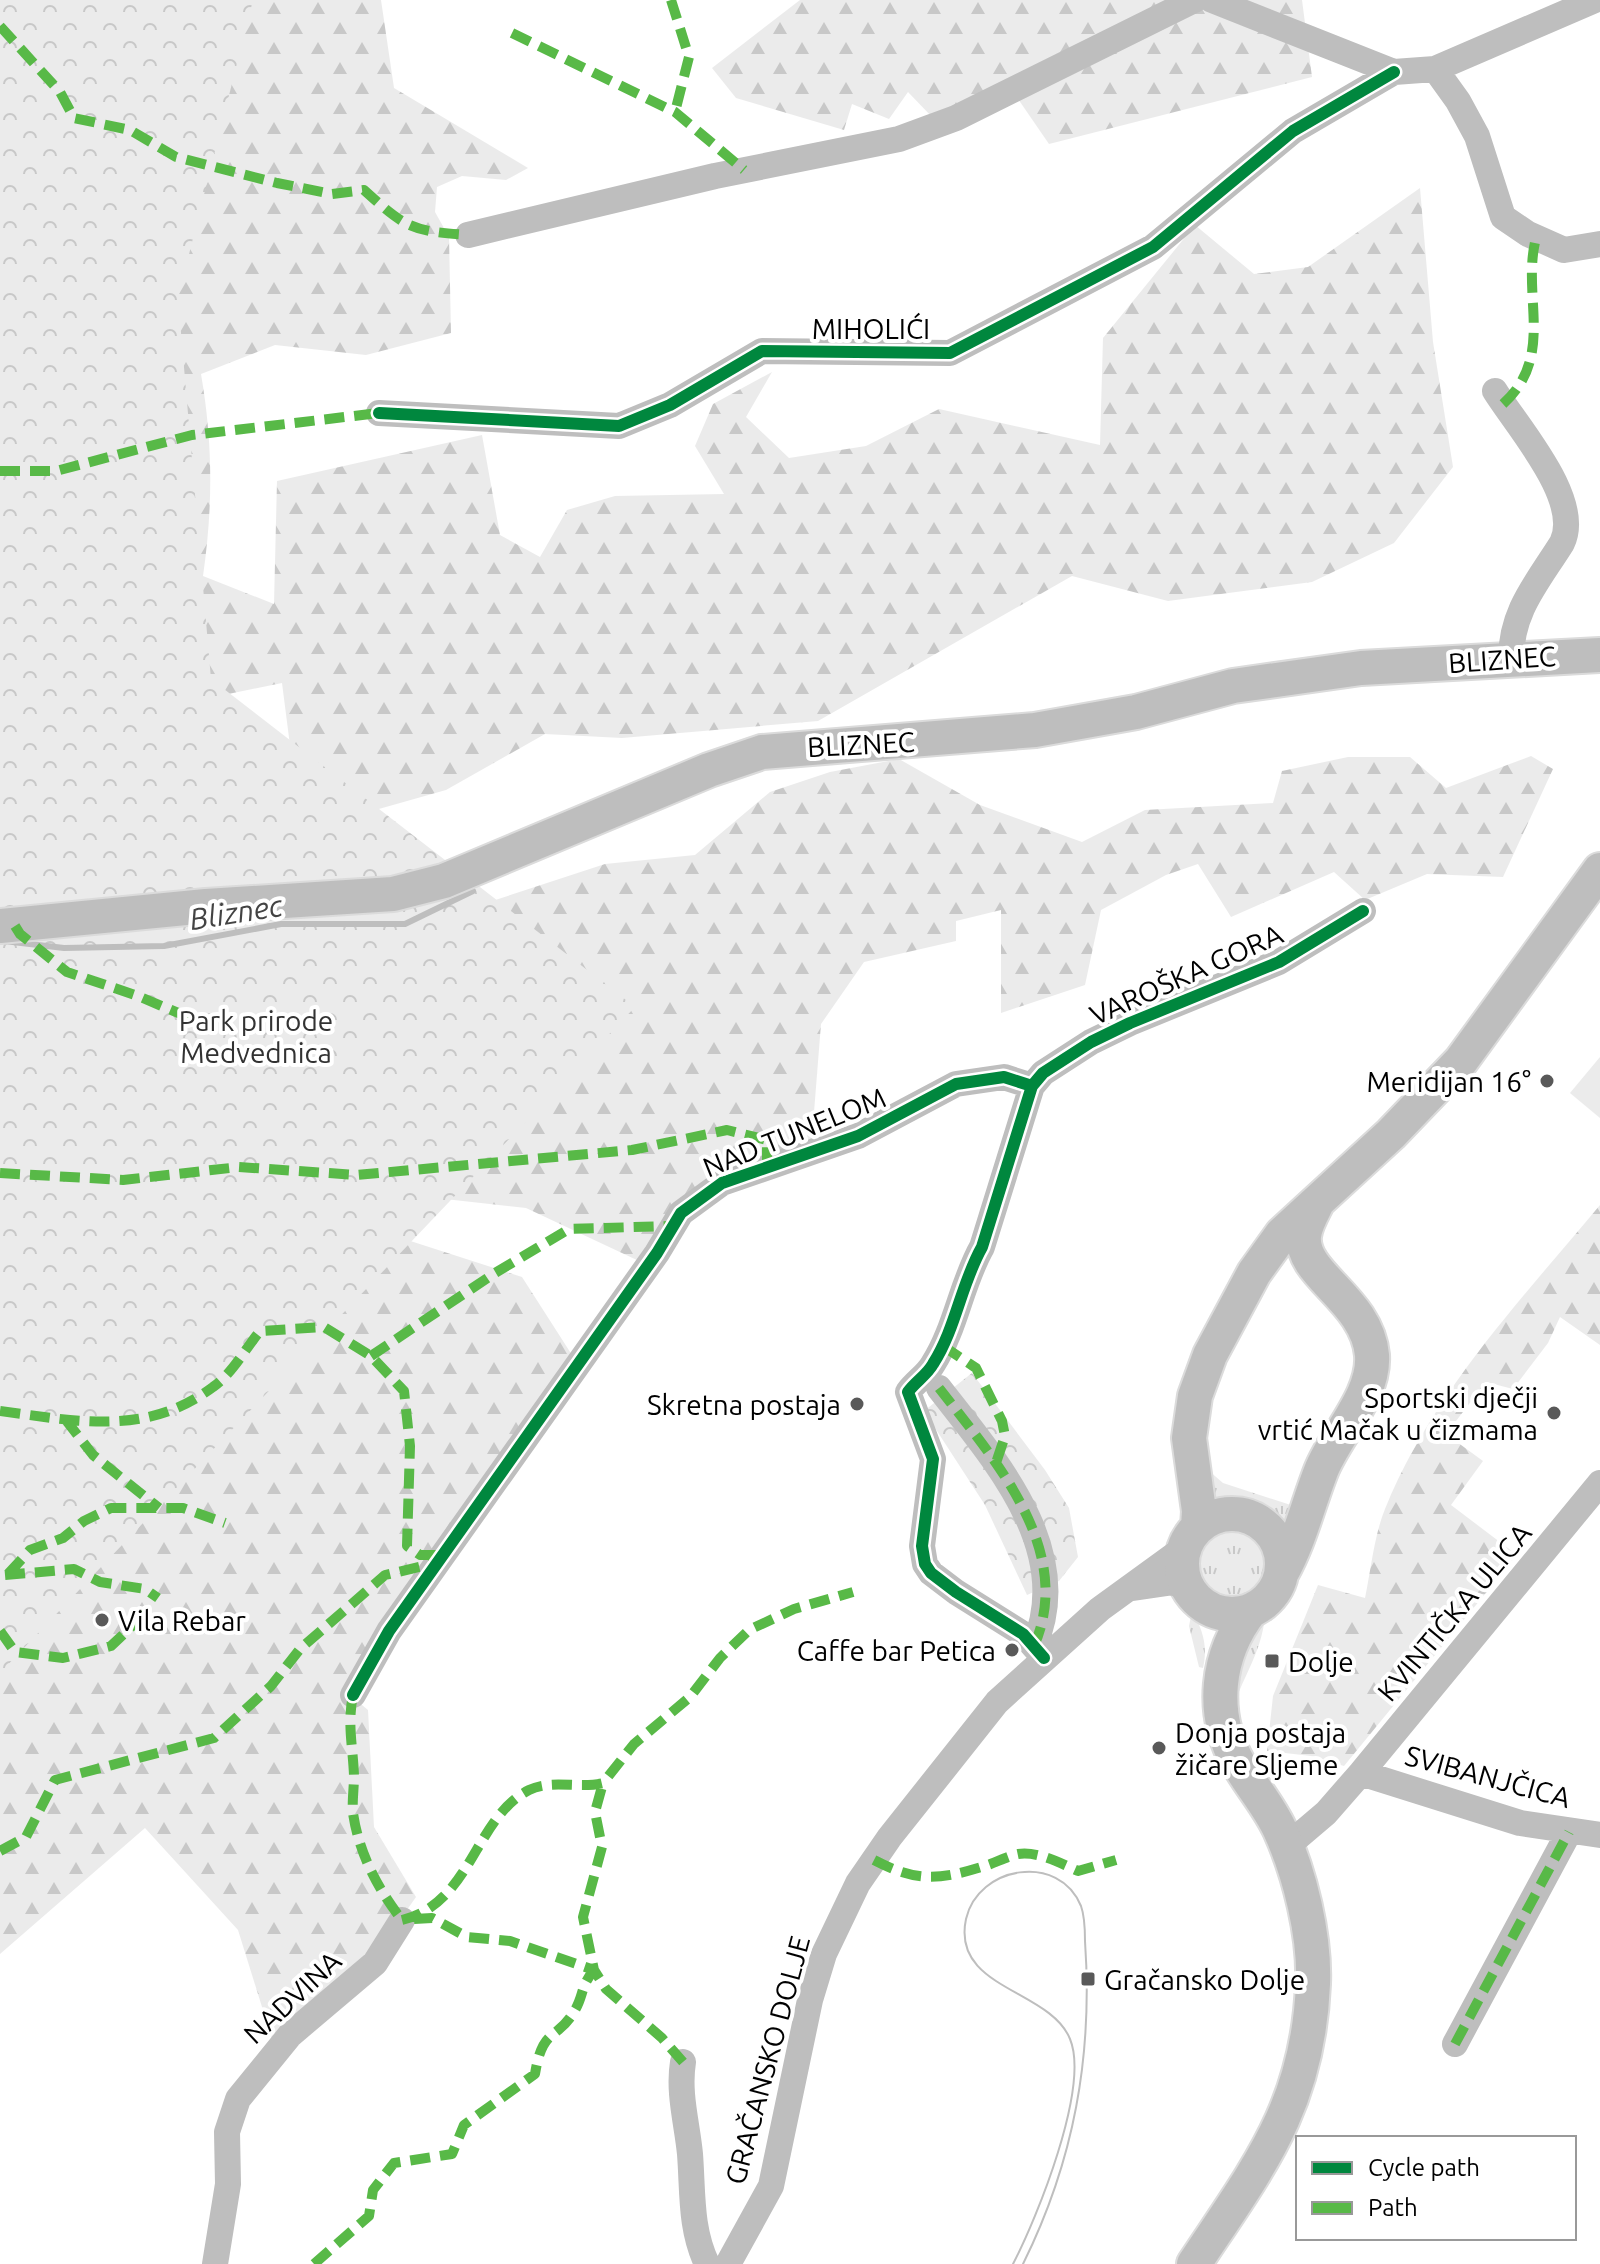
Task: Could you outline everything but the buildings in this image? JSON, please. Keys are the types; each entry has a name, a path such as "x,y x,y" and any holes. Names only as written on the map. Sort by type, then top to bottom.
{"main road":[{"name":"BLIZNEC","path":"0,926 206,906 393,894 444,881 709,770 762,752 1035,730 1136,712 1233,686 1361,668 1600,655"},
{"path":"1194,2264 1265,2155 1301,2076 1308,2039 1312,1961 1301,1895 1286,1847 1229,1744 1221,1712 1221,1674 1214,1638 1182,1565 1199,1511 1189,1438 1195,1396 1210,1355 1264,1258 1282,1234 1423,1102 1461,1061 1600,870"},
{"path":"1221,1674 1234,1635 1251,1610 1270,1596 1306,1522 1326,1461 1364,1392 1372,1357 1369,1338 1354,1307 1306,1254 1304,1233 1317,1202"},
{"path":"1264,1258 1283,1251 1294,1253 1314,1266"},
{"path":"1191,1538 1228,1514 1256,1520 1272,1534 1278,1545 1281,1574"},
{"path":"1195,1596 1217,1611 1232,1613 1251,1610"}],"street":[{"path":"468,235 715,176 899,139 956,118 1194,0"},
{"name":"MIHOLIĆI","path":"1212,0 1394,72 1435,69 1595,0"},
{"path":"1435,69 1458,101 1477,136 1503,217 1528,234 1564,250 1600,244"},
{"name":"MIHOLIĆI","path":"379,413 619,426 670,405 762,351 950,353 1153,247 1293,131 1394,72"},
{"path":"1495,391 1561,492 1568,516 1562,543 1517,613 1511,634 1511,659"},
{"name":"VAROŠKA GORA","path":"1032,1086 1058,1062 1091,1042 1138,1019 1279,962 1363,911"},
{"name":"NAD TUNELOM","path":"353,1695 389,1631 535,1430 657,1253 670,1226 693,1202 738,1176 858,1136 956,1084 1004,1077 1032,1086"},
{"path":"1032,1086 986,1235 969,1270 943,1346 932,1367 908,1392 933,1459 922,1546 925,1564 940,1581 1007,1622 1039,1652"},
{"path":"939,1388 996,1463 1033,1529 1043,1561 1045,1593 1039,1652"},
{"name":"KVINTIČKA ULICA","path":"1286,1847 1326,1813 1361,1773 1544,1555 1600,1483"},
{"name":"GRAČANSKO DOLJE","path":"728,2264 771,2186 810,2000 824,1954 846,1906 889,1838 1039,1652 1126,1590 1191,1538"},
{"name":"GRAČANSKO DOLJE","path":"1126,1590 1158,1582 1174,1582 1195,1596"},
{"name":"SVIBANJČICA","path":"1361,1773 1520,1823 1600,1835"},
{"path":"1455,2044 1569,1832"},
{"name":"NADVINA","path":"215,2264 228,2184 227,2132 238,2099 290,2035 334,1994 375,1963 402,1920"},
{"path":"683,2062 680,2080 690,2151 693,2225 707,2264"}],"green space":[{"path":"0,0 381,0 394,88 528,168 506,180 462,176 437,187 435,212 449,237 451,333 366,355 275,345 201,374 208,425 210,475 209,525 203,576 274,604 277,481 482,435 500,535 540,557 567,510 615,496 724,494 695,446 713,404 772,372 746,417 789,458 866,446 939,409 1100,445 1103,338 1195,225 1254,274 1308,267 1420,188 1433,342 1453,467 1394,543 1312,582 1168,601 1072,576 818,721 622,738 545,734 446,790 301,831 282,683 209,698"},
{"name":"Park prirode Medvednica","path":"0,0 253,0 178,298 211,679 635,1007 0,1673"},
{"path":"800,0 1302,0 1312,77 1049,144 1005,80 933,118 908,92 889,119 852,104 844,130 736,98 712,68"},
{"path":"1531,756 1553,769 1503,877 1427,874 1365,900 1334,872 1231,917 1198,864 1166,875 1101,910 1085,985 1001,1013 1001,910 956,921 956,941 864,962 821,1024 811,1150 725,1174 639,1261 526,1208 391,1193 483,904 605,864 695,855 770,792 830,772 899,759 980,805 1082,842 1145,810 1273,803 1282,771 1348,757 1410,757 1446,788"},
{"path":"1600,1057 1600,1118 1570,1093"},
{"path":"0,1139 336,1217 522,1277 572,1355 344,1690 368,1710 374,1827 416,1897 369,1964 277,2055 238,1930 145,1828 0,1954"},
{"path":"1600,1205 1600,1345 1560,1317 1548,1343 1513,1389 1486,1382 1446,1434 1483,1461 1451,1505 1517,1555 1344,1766 1311,1756 1267,1751 1273,1696 1318,1585 1365,1598 1381,1519 1404,1467 1427,1426 1480,1349"},
{"path":"972,1373 1045,1470 1069,1508 1078,1557 1059,1581 1027,1595 985,1505 924,1411"},
{"path":"1208,1470 1223,1483 1300,1508 1288,1540 1255,1510 1235,1505 1211,1507"},
{"path":"1231,1529 1256,1539 1266,1564 1256,1589 1231,1599 1206,1589 1196,1564 1206,1539"},
{"path":"1192,1611 1204,1638 1203,1668 1199,1667 1189,1626"},
{"path":"1265,1615 1255,1656 1238,1694 1233,1694 1240,1652"}],"waterway":[{"name":"Bliznec","path":"4,941 64,948 164,946 281,924 405,924 473,891"}],"tram line":[{"path":"1013,2264 1035,2216 1058,2152 1073,2088 1074,2061 1070,2039 1059,2022 987,1975 973,1960 965,1942 966,1919 973,1901 986,1887 1002,1877 1020,1872 1038,1872 1055,1878 1070,1889 1081,1906 1085,1928 1086,2026 1076,2107 1067,2147 1041,2225 1023,2264"}],"marked path":[{"path":"671,0 689,57 675,112"},
{"path":"0,26 60,92 74,118 130,130 176,157 277,183 332,194 364,190 410,225 434,232 468,235"},
{"path":"512,33 675,112 744,170"},
{"path":"1503,404 1519,385 1533,346 1532,260 1536,238"},
{"path":"0,471 56,471 192,435 379,413"},
{"path":"15,926 20,934 67,972 138,996 214,1028"},
{"path":"0,1173 123,1180 239,1167 357,1175 632,1150 727,1130 767,1140 767,1168"},
{"path":"371,1356 495,1273 569,1229 670,1226"},
{"path":"0,1411 110,1422 162,1413 188,1403 220,1382 260,1331 324,1327 371,1356 404,1391 410,1446 407,1546 420,1555 443,1555"},
{"path":"943,1346 976,1368 1002,1421 1005,1436 996,1463"},
{"path":"939,1388 1004,1476 1023,1508 1037,1541 1045,1575 1044,1610 1034,1646"},
{"path":"65,1419 93,1455 159,1508"},
{"path":"8,1574 30,1550 63,1538 84,1521 111,1508 183,1508 225,1523"},
{"path":"0,1851 26,1837 55,1780 214,1738 271,1686 300,1649 385,1575 436,1563"},
{"path":"5,1575 74,1569 100,1582 145,1589 158,1598"},
{"path":"402,1920 425,1911 444,1896 511,1803 538,1787 603,1783 634,1744 690,1697 720,1658 749,1630 794,1609 853,1592"},
{"path":"0,1631 15,1652 63,1658 111,1646 149,1610"},
{"path":"353,1695 350,1726 356,1828 371,1870 402,1920"},
{"path":"314,2264 369,2216 373,2190 394,2163 452,2154 464,2125 535,2074 546,2041 575,2010 586,1981 594,1970 583,1917 602,1847 595,1812 603,1783"},
{"path":"1455,2044 1569,1832"},
{"path":"874,1860 904,1873 930,1877 971,1870 1018,1854 1041,1856 1078,1871 1116,1860"},
{"path":"414,1919 432,1918 467,1937 510,1941 594,1970 606,1989 662,2038 683,2062"}],"cycle path":[{"path":"379,413 619,426 670,405 762,351 950,353 1153,247 1293,131 1394,72"},
{"path":"1044,1658 1023,1634 956,1592 931,1573 925,1564 922,1546 933,1459 908,1392 930,1368 947,1336 982,1247 1032,1086 1043,1073 1091,1042 1279,962 1363,911"},
{"path":"353,1695 389,1631 657,1253 681,1213 722,1183 858,1136 956,1084 1004,1077 1032,1086"}],"place":[{"name":"Meridijan 16°","path":"1547,1081"},
{"name":"Skretna postaja","path":"857,1404"},
{"name":"Sportski dječji vrtić Mačak u čizmama","path":"1554,1413"},
{"name":"Vila Rebar","path":"102,1620"},
{"name":"Caffe bar Petica","path":"1012,1650"},
{"name":"Dolje","path":"1272,1661"},
{"name":"Donja postaja žičare Sljeme","path":"1159,1748"},
{"name":"Gračansko Dolje","path":"1088,1979"}]}
